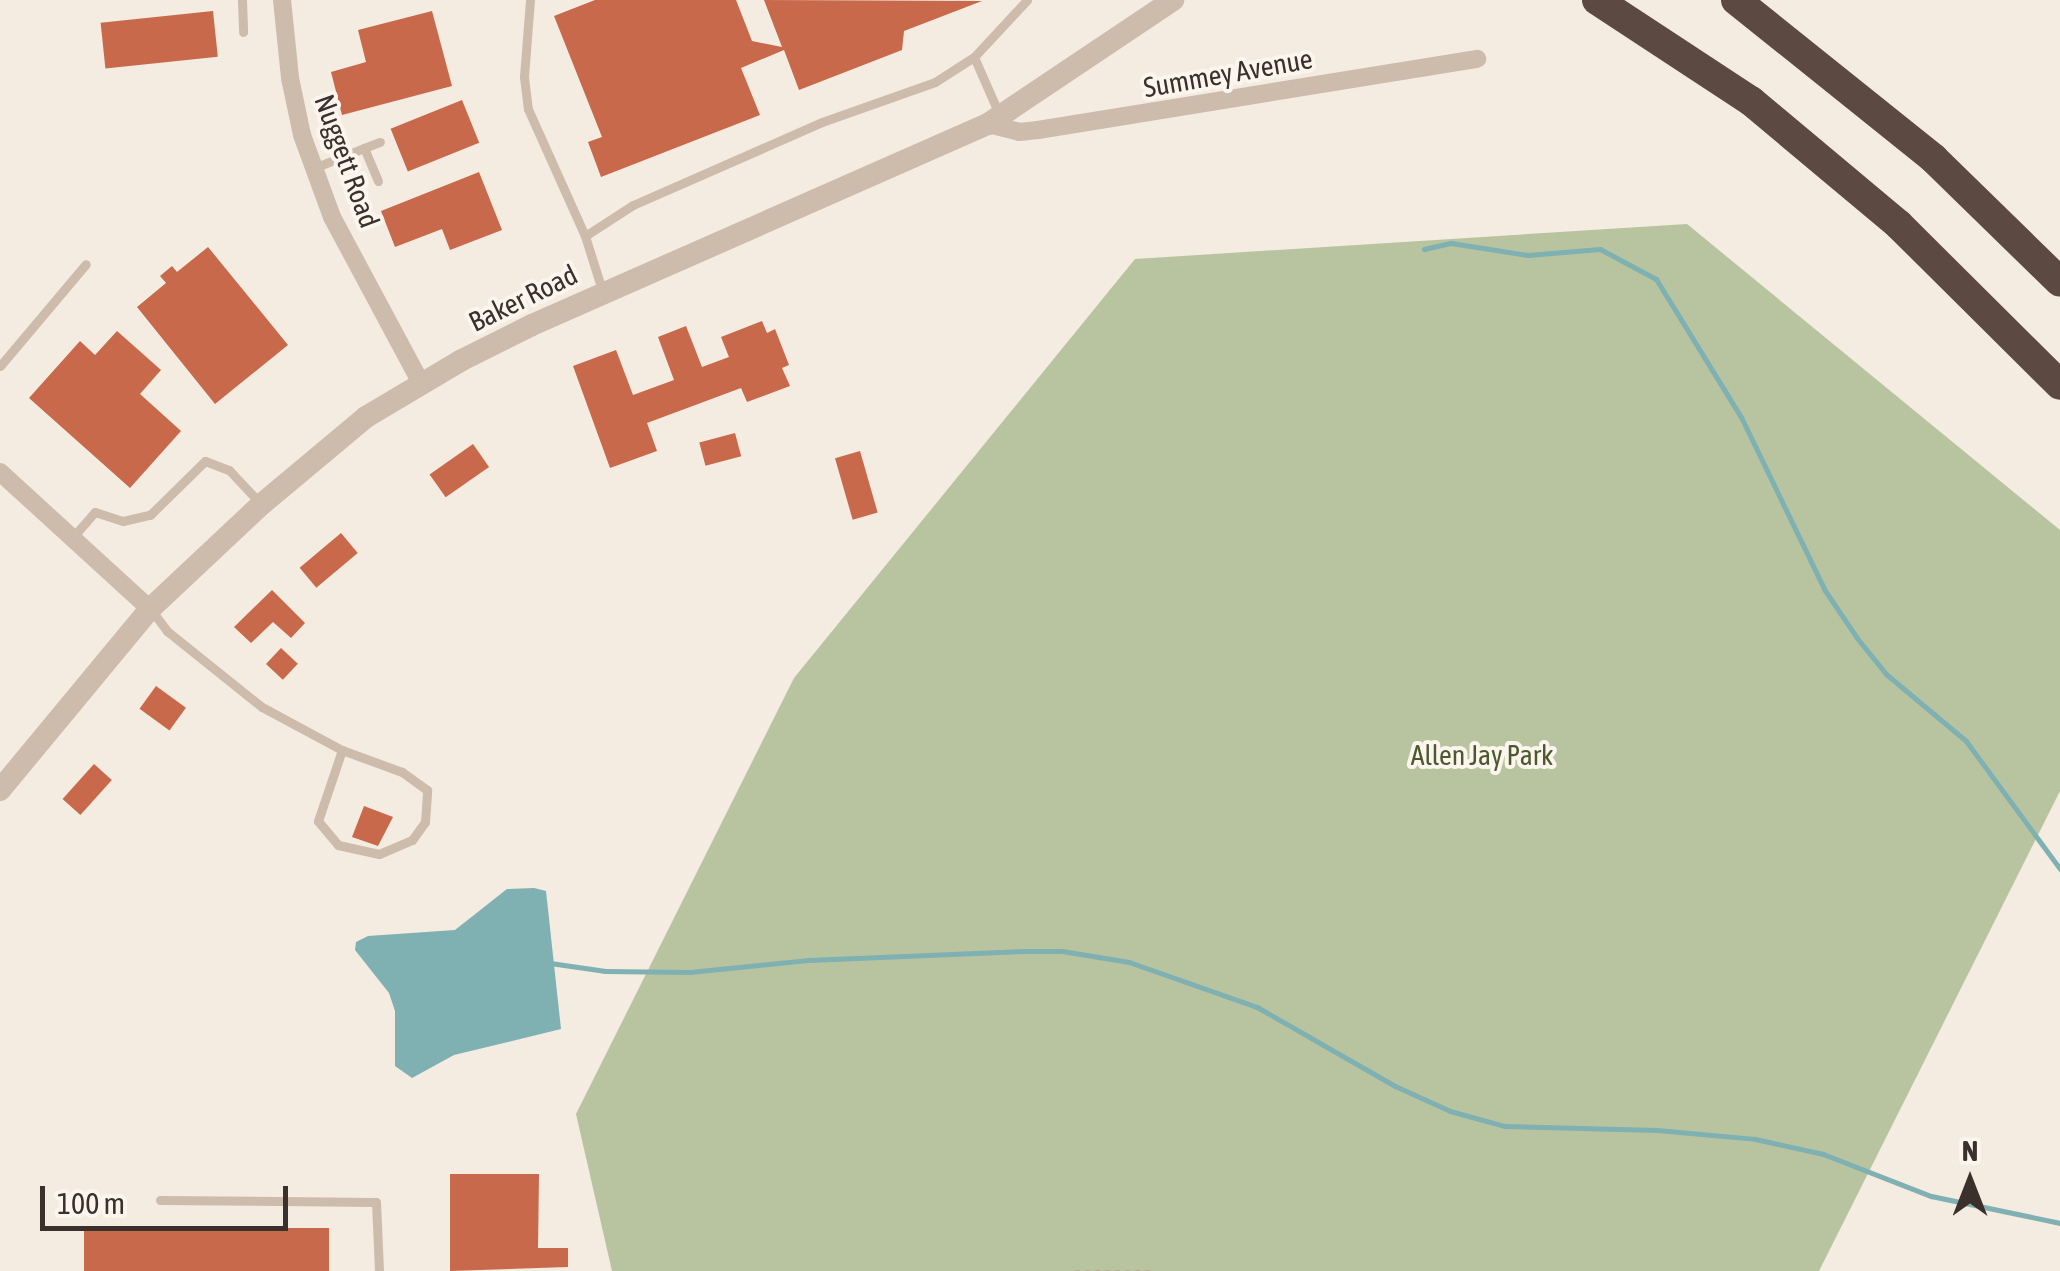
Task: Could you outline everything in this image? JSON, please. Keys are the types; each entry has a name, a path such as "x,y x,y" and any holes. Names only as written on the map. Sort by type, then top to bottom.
{"highway":[{"path":"1598,0 1751,101 1898,224 2060,385"},
{"path":"1736,0 1933,158 2060,282"}],"street":[{"name":"Nuggett Road","path":"282,0 290,78 332,218 421,383"},
{"name":"Baker Road","path":"0,790 150,609 262,504 366,417 421,383 603,292 994,120 1174,0"},
{"name":"Summey Avenue","path":"994,120 1019,132 1038,130 1476,59"},
{"path":"0,472 150,609"}],"lane":[{"path":"242,0 243,32"},
{"path":"530,0 524,78 528,110 585,236 603,292"},
{"path":"585,236 634,205 822,122 936,82 974,58 1027,0"},
{"path":"974,58 994,120"},
{"path":"314,168 380,142"},
{"path":"364,148 378,181"},
{"path":"0,366 86,264"},
{"path":"73,537 96,512 123,521 150,514 205,461 229,470 262,504"},
{"path":"150,609 167,631 262,707 342,750 420,781 428,804 424,822 412,840 379,854 338,845 328,836 318,821 319,810 340,768 342,750"},
{"path":"160,1200 376,1202 379,1271"}],"path":[{"path":"1075,1271 1154,1271"}],"green space":[{"name":"Allen Jay Park","path":"1687,224 2060,530 2060,791 1819,1271 612,1271 576,1114 794,678 1135,259"}],"water":[{"path":"507,889 546,891 561,1029 454,1055 412,1078 395,1066 395,1011 389,993 355,950 356,942 368,936 455,930"}],"building":[{"path":"595,0 736,0 752,41 782,47 764,0 982,1 904,31 902,50 799,90 784,50 741,68 760,115 601,177 588,142 602,137 554,16"},
{"path":"213,11 218,57 105,69 101,23"},
{"path":"432,11 452,86 342,115 331,72 366,62 358,30"},
{"path":"462,100 479,143 408,171 391,129"},
{"path":"479,172 502,230 450,250 442,229 395,247 381,211"},
{"path":"208,247 288,345 215,404 137,307 166,283 160,276 172,266 177,272"},
{"path":"762,321 767,333 775,329 789,365 782,368 790,386 747,402 741,388 647,423 657,451 610,468 573,366 616,350 633,395 674,380 658,337 686,326 702,367 729,357 721,337"},
{"path":"117,331 161,370 140,394 181,431 130,488 29,398 80,341 95,355"},
{"path":"735,433 741,456 705,466 699,443"},
{"path":"473,444 489,467 446,497 430,474"},
{"path":"860,451 878,513 853,520 835,458"},
{"path":"341,533 358,553 316,588 300,568"},
{"path":"272,590 305,623 291,638 273,622 251,643 234,627"},
{"path":"281,648 298,664 283,680 266,664"},
{"path":"156,686 186,708 169,730 140,709"},
{"path":"94,764 112,780 80,815 63,799"},
{"path":"364,806 393,817 378,846 352,837"},
{"path":"450,1174 539,1174 538,1248 568,1248 568,1267 450,1271"},
{"path":"84,1228 329,1228 329,1271 84,1271"}],"waterway":[{"path":"1424,249 1451,243 1528,255 1600,249 1656,279 1742,419 1824,589 1857,638 1886,674 1966,741 2060,869"},
{"path":"550,963 605,971 690,972 809,960 1025,951 1062,951 1129,962 1257,1007 1395,1086 1450,1111 1505,1126 1657,1130 1755,1139 1823,1154 1931,1196 2060,1223"}]}
